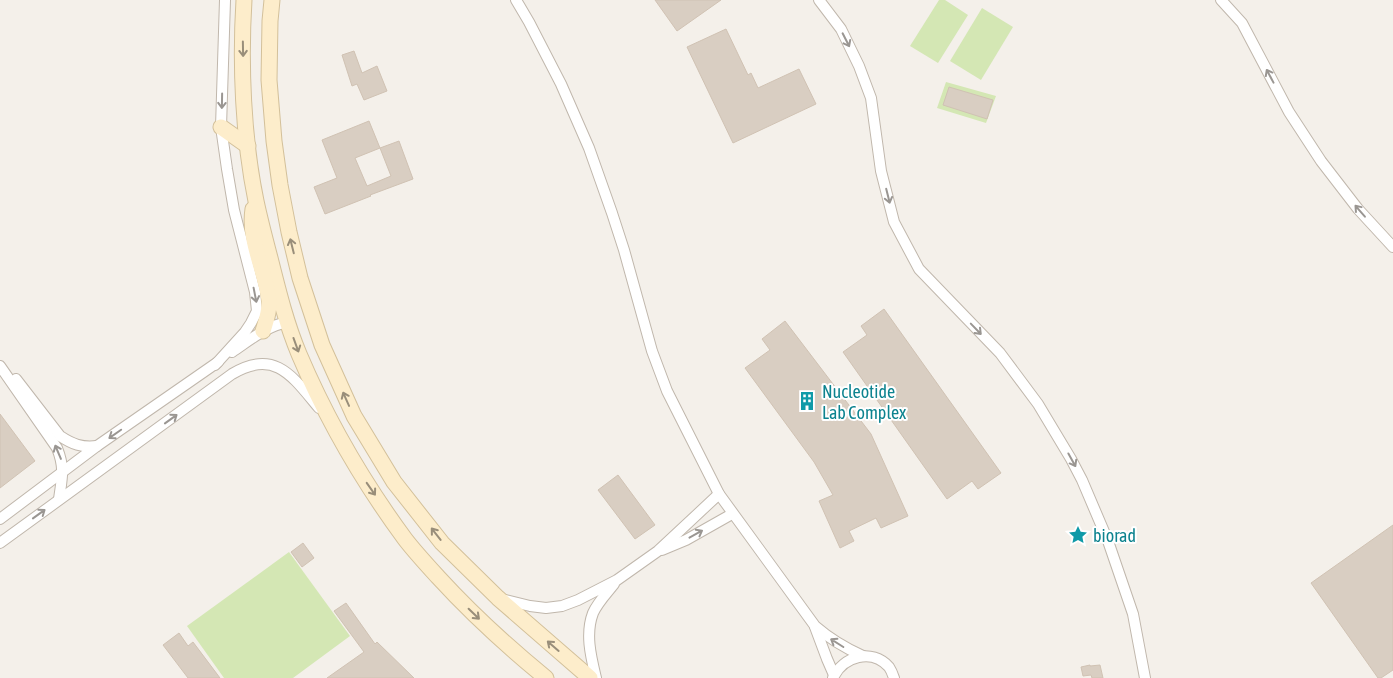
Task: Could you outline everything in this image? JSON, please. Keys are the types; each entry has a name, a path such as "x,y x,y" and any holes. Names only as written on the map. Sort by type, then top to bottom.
{"street":[{"path":"215,365 245,332 257,311 255,292 234,210 221,127 225,0"},
{"path":"244,0 243,86 248,146 256,200 280,297 299,354 332,422 362,476 412,547 461,602 546,678"},
{"path":"272,0 269,80 274,141 289,232 300,278 322,345 354,416 394,482 442,543 498,598 590,678"},
{"path":"516,0 561,84 589,148 621,241 650,342 664,383 719,494 815,626 837,643 863,656 878,659 890,668 894,678"},
{"path":"819,0 840,29 859,66 871,98 881,171 894,222 919,269 1000,353 1033,397 1082,480 1108,541 1133,614 1145,678"},
{"path":"1221,0 1242,23 1289,112 1321,162 1358,209 1393,247"},
{"path":"221,127 248,146"},
{"path":"256,200 253,210 252,229 269,302 268,315 263,331"},
{"path":"0,518 97,446 263,331 276,324 288,322 311,313"},
{"path":"0,543 244,367 270,364 282,369 292,376 332,422"},
{"path":"0,367 21,384 60,436 68,442 77,445 97,446"},
{"path":"0,367 60,455 63,471 59,499"},
{"path":"498,598 546,608 562,606 578,600 618,580 658,551 719,494"},
{"path":"658,551 686,540 732,514"},
{"path":"596,678 589,643 590,628 594,612 601,599 618,580"},
{"path":"815,626 834,677"},
{"path":"834,677 841,665 851,658 863,656"}],"green space":[{"path":"939,0 945,0 968,15 938,63 910,46"},
{"path":"982,8 1013,27 981,80 950,61"},
{"path":"946,82 996,96 986,123 937,108"},
{"path":"289,552 350,636 293,678 224,678 187,626"}],"building":[{"path":"655,0 721,0 677,31"},
{"path":"726,29 748,75 751,73 758,88 799,69 816,104 733,143 687,47"},
{"path":"354,51 362,73 377,66 387,91 364,100 357,84 352,86 342,55"},
{"path":"949,87 993,100 987,119 943,105"},
{"path":"369,121 380,148 399,141 413,179 325,214 314,187 337,178 322,140","holes":["380,148 391,176 367,186 355,158"]},
{"path":"884,309 1001,473 978,489 972,481 947,499 843,352 867,335 861,326"},
{"name":"Nucleotide Lab Complex","path":"785,321 871,434 908,516 881,528 876,518 849,531 854,541 840,548 819,501 833,495 814,462 745,368 770,350 762,339"},
{"path":"0,414 35,461 0,488"},
{"path":"618,475 655,525 635,539 598,490"},
{"path":"1393,525 1393,670 1378,678 1311,583"},
{"path":"303,543 314,558 302,567 291,552"},
{"path":"346,603 375,644 377,642 414,678 327,678 364,652 334,611"},
{"path":"179,633 188,646 193,642 220,678 188,678 163,645"},
{"path":"1100,665 1103,678 1092,678 1091,675 1083,676 1081,667"}],"place":[{"name":"Nucleotide Lab Complex","path":"807,401"},
{"name":"biorad","path":"1078,535"}]}
